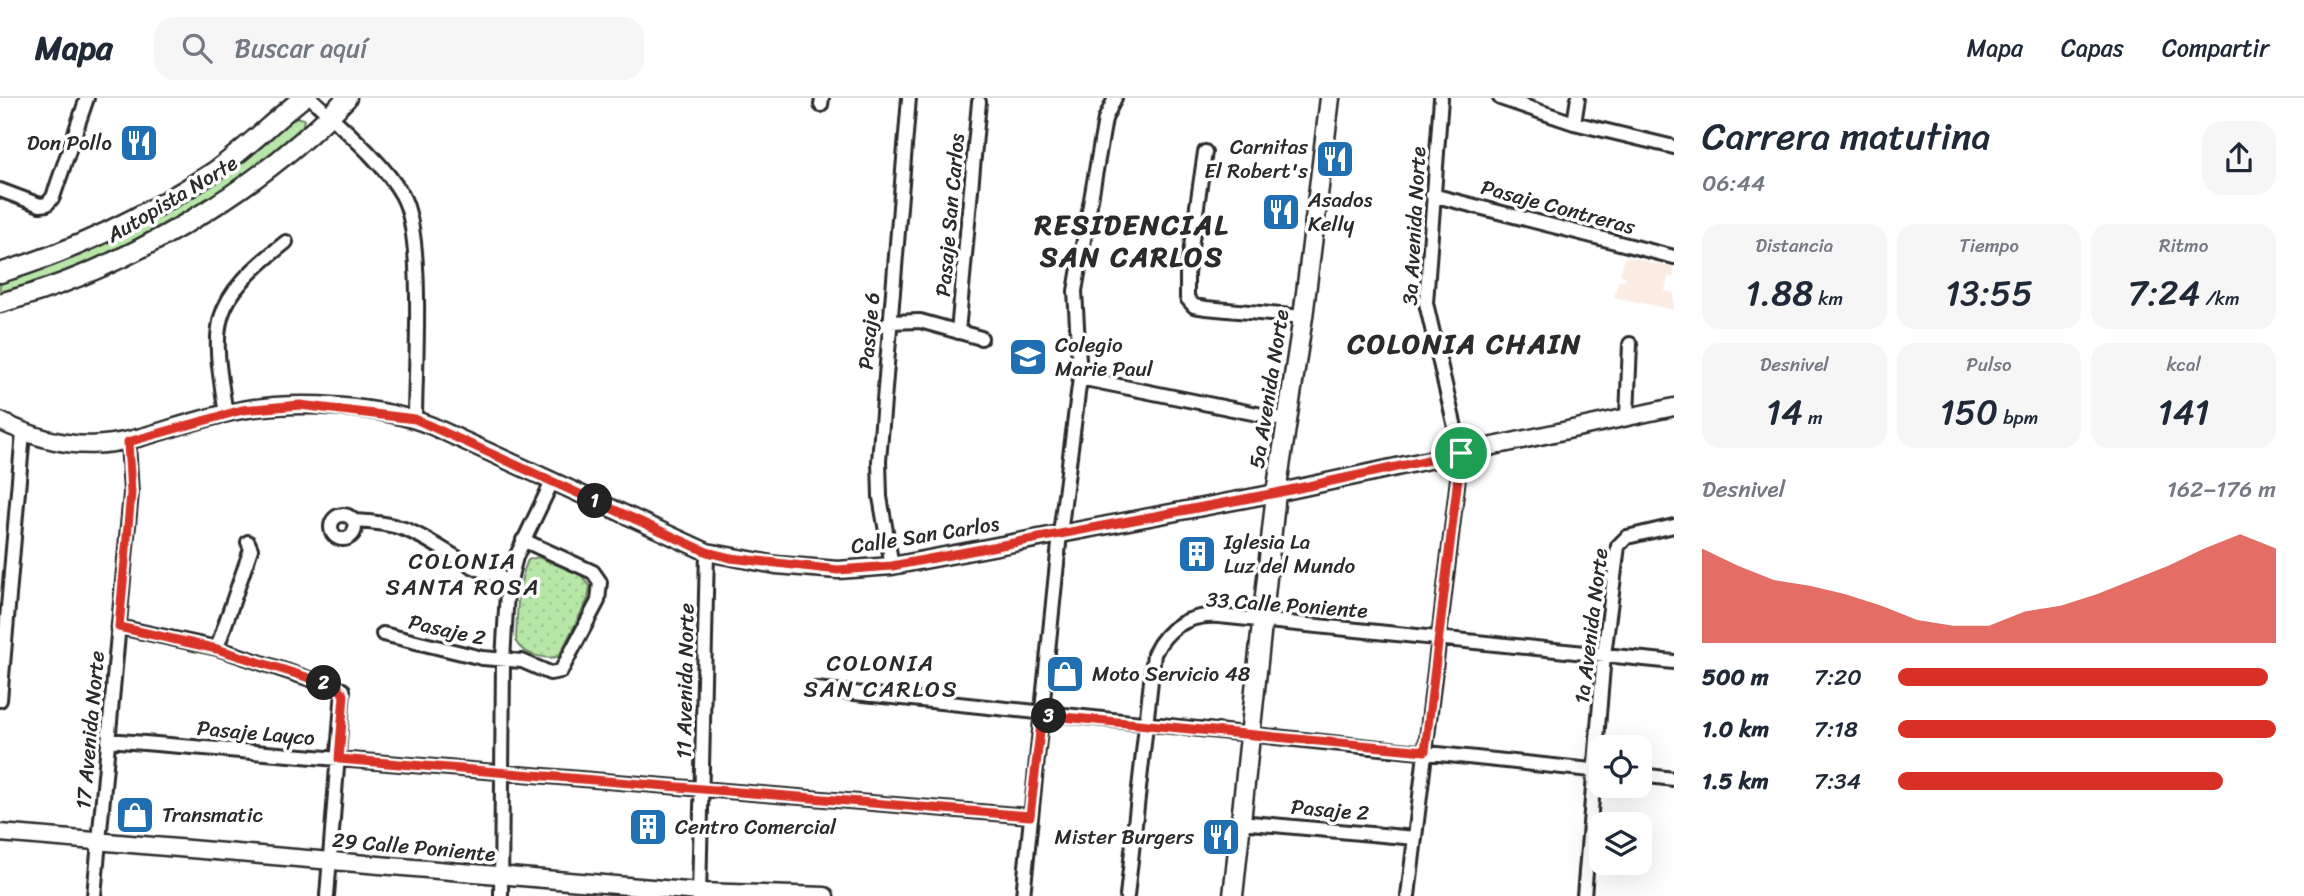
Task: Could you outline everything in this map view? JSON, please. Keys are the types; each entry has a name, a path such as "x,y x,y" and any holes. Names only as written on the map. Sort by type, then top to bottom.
{"main road":[{"name":"Autopista Norte","path":"0,273 34,263 137,217 214,171 303,98"},
{"name":"Autopista Norte","path":"0,303 102,267 168,232 227,196 330,116 347,98"},
{"name":"5a Avenida Norte","path":"1233,896 1276,493 1303,317 1330,98"}],"street":[{"path":"0,190 40,205 47,204 53,197 87,98"},
{"path":"311,98 392,180 410,212 415,250 415,419"},
{"name":"Pasaje 6","path":"892,566 880,497 878,461 909,98"},
{"path":"1023,896 1060,534 1080,378 1075,291 1105,120 1115,98"},
{"name":"3a Avenida Norte","path":"1408,896 1461,453 1426,303 1441,98"},
{"path":"1574,123 1578,98"},
{"path":"1505,99 1574,123 1674,147"},
{"name":"Pasaje San Carlos","path":"958,332 979,102"},
{"path":"1205,152 1187,274 1187,298 1194,306 1206,308 1303,317"},
{"name":"Pasaje Contreras","path":"1432,195 1674,257"},
{"path":"226,414 216,349 218,324 233,291 253,268 286,242"},
{"name":"Pasaje San Carlos","path":"889,322 920,321 981,338"},
{"path":"1627,416 1630,344"},
{"path":"1080,378 1287,420"},
{"name":"Calle San Carlos","path":"0,421 23,433 72,446 128,442 226,414 300,405 415,419 707,552 776,565 838,570 892,566 1276,493 1674,407"},
{"path":"0,700 4,611 23,433"},
{"name":"17 Avenida Norte","path":"94,896 131,493 128,442"},
{"path":"502,896 503,660 509,581 523,540 552,482"},
{"path":"354,521 383,523 414,531 465,563 509,581"},
{"name":"1a Avenida Norte","path":"1600,735 1604,655 1620,542 1674,526"},
{"name":"Pasaje 2","path":"383,635 482,658 527,663 550,673 561,671 601,594 599,579 593,572 523,540"},
{"path":"217,649 251,549 248,542"},
{"name":"11 Avenida Norte","path":"699,894 707,552"},
{"name":"33 Calle Poniente","path":"1127,896 1154,654 1167,634 1197,617 1262,620 1674,662"},
{"path":"119,627 217,649 338,687 344,695 327,896"},
{"path":"816,689 1250,737 1425,751 1589,770"},
{"name":"Pasaje Layco","path":"108,740 1030,816"},
{"path":"1652,776 1674,779"},
{"name":"1a Avenida Norte","path":"1584,896 1595,798"},
{"name":"Pasaje 2","path":"1240,822 1415,838"},
{"name":"29 Calle Poniente","path":"0,833 502,875 650,891 825,896"}],"shaded area":[{"path":"1625,256 1674,268 1674,277 1668,277 1665,291 1674,293 1674,310 1614,297 1619,280 1624,281 1626,277 1620,274"}],"green space":[{"path":"294,117 304,119 302,130 235,181 165,228 115,253 0,297 0,284 80,252 154,214 226,169"},
{"path":"538,557 581,575 590,586 588,599 559,656 554,657 529,653 516,642 522,580 528,560"}],"place":[{"name":"Don Pollo","path":"139,143"},
{"name":"Carnitas El Robert's","path":"1335,159"},
{"name":"Asados Kelly","path":"1281,212"},
{"name":"Colegio Marie Paul","path":"1028,357"},
{"name":"Iglesia La Luz del Mundo","path":"1197,554"},
{"name":"Moto Servicio 48","path":"1065,674"},
{"name":"Transmatic","path":"135,815"},
{"name":"Centro Comercial","path":"648,827"},
{"name":"Mister Burgers","path":"1221,837"}],"district":[{"name":"RESIDENCIAL SAN CARLOS","path":"1132,240"},
{"name":"COLONIA CHAIN","path":"1465,343"},
{"name":"COLONIA SANTA ROSA","path":"463,574"},
{"name":"COLONIA SAN CARLOS","path":"881,676"}],"route":[{"path":"300,405 378,412 415,419 707,552 776,565 838,570 892,566 1276,493 1461,453 1425,751 1250,737 1042,715 1030,816 339,759 344,695 343,690 338,687 217,649 119,627 132,481 128,442 242,410 300,405"}]}
